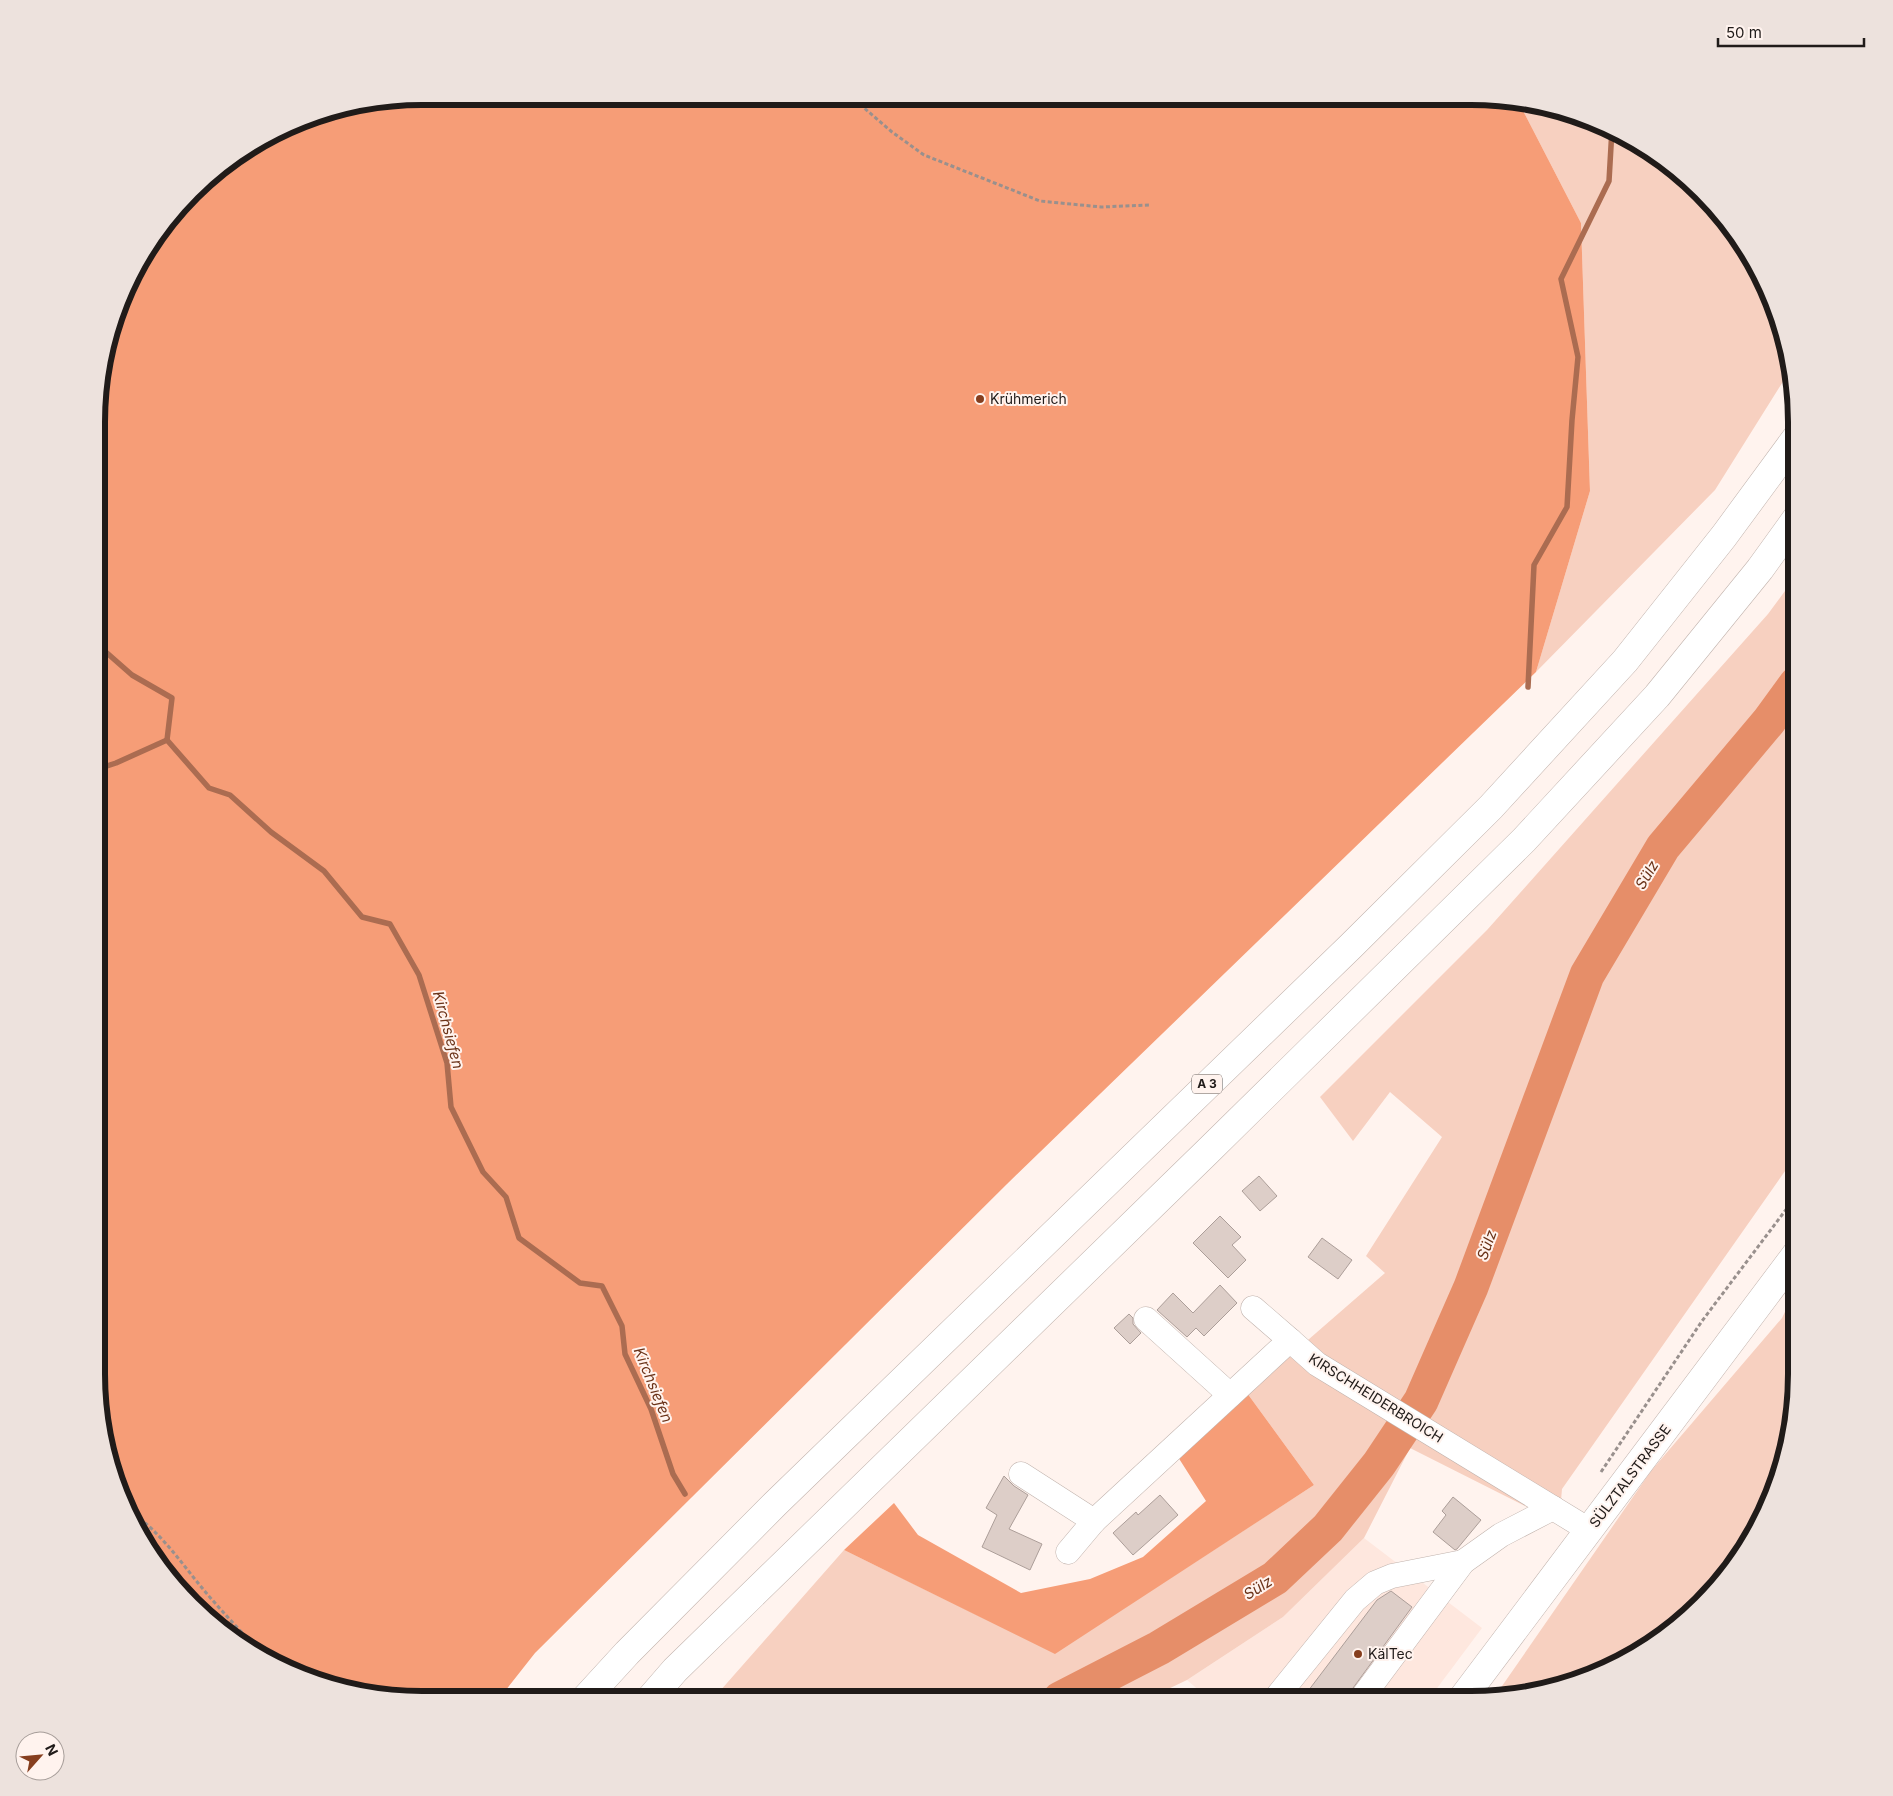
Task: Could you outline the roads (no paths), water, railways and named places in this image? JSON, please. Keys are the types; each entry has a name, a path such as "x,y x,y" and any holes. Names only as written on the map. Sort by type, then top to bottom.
{"main road":[{"name":"A 3","path":"592,1691 627,1653 775,1504 1491,807 1625,661 1724,536 1788,449"},
{"path":"657,1691 675,1670 1214,1146 1524,840 1657,696 1760,569 1788,530"},
{"name":"SÜLZTALSTRASSE","path":"1468,1691 1788,1265"}],"street":[{"name":"KIRSCHHEIDERBROICH","path":"1253,1308 1318,1364 1589,1530"},
{"path":"1146,1319 1230,1395"},
{"path":"1068,1552 1094,1521 1290,1340"},
{"path":"1021,1474 1094,1521"},
{"path":"1367,1691 1463,1562 1502,1535 1553,1508"},
{"path":"1281,1691 1355,1600 1376,1583 1392,1576 1463,1562"}],"waterway":[{"path":"1528,687 1534,565 1567,507 1578,357 1561,279 1609,181 1611,138"},
{"name":"Kirchsiefen","path":"105,651 132,675 172,698 167,740 209,788 230,795 271,832 324,871 362,917 390,924 419,975 447,1063 451,1107 483,1172 506,1197 519,1238 580,1283 602,1286 622,1326 625,1354 651,1409 673,1474 685,1494"},
{"name":"Sülz","path":"1076,1691 1159,1648 1275,1578 1328,1528 1379,1464 1421,1401 1471,1287 1587,975 1663,847 1769,721 1788,695"},
{"path":"105,767 167,740"}],"place":[{"name":"Krühmerich","path":"980,399"},
{"name":"KälTec","path":"1358,1654"}]}
